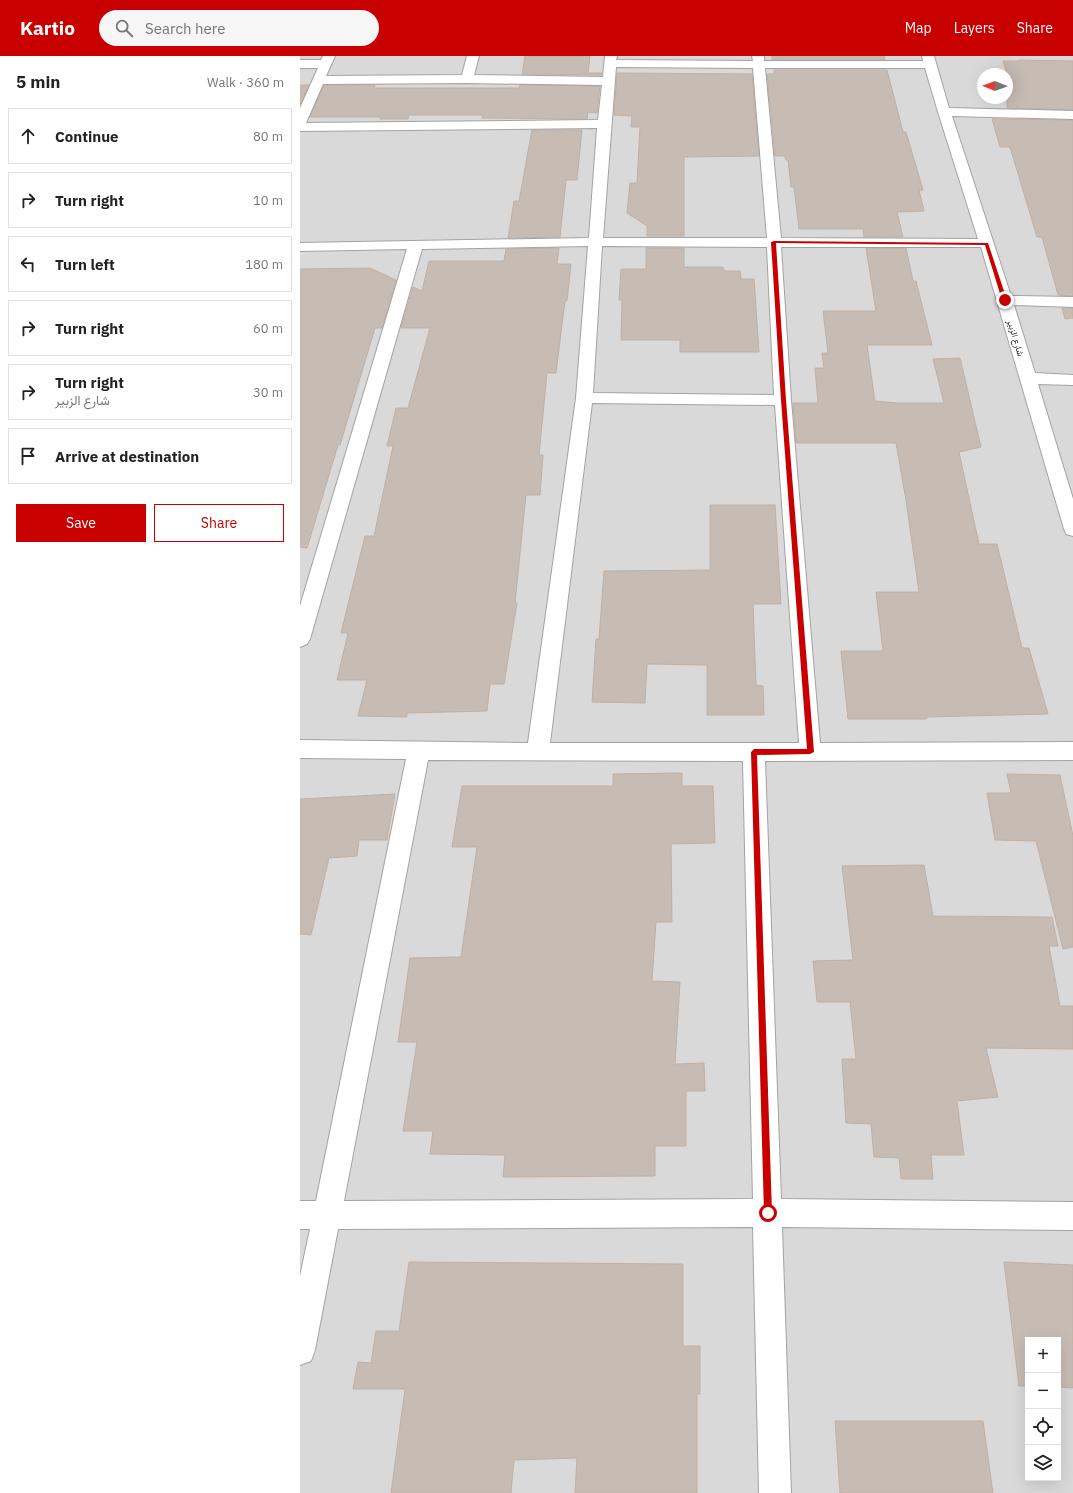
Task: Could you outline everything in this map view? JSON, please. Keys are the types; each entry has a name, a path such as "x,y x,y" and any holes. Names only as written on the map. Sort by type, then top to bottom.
{"street":[{"path":"467,79 472,56"},
{"path":"300,64 326,60"},
{"path":"300,122 326,60"},
{"path":"538,752 584,398 604,124 611,60 930,60"},
{"path":"758,60 774,242 783,400 810,752"},
{"name":"شارع الزبير","path":"930,60 944,112 1005,300 1073,529"},
{"path":"318,80 467,79 609,81"},
{"path":"944,112 1073,115"},
{"path":"300,127 604,124"},
{"path":"300,247 595,242 987,243"},
{"path":"300,639 416,245"},
{"path":"1005,300 1073,302"},
{"path":"1028,378 1073,380"},
{"path":"584,398 783,400"},
{"path":"300,749 538,752 1073,751"},
{"path":"300,1350 313,1215 419,751"},
{"path":"754,752 775,1493"},
{"path":"313,1215 768,1213 1073,1216"}],"shaded area":[{"path":"300,56 1073,56 1073,1493 300,1493"}],"building":[{"path":"525,56 590,56 588,73 602,73 602,75 522,74"},
{"path":"772,56 884,56 885,60 772,60"},
{"path":"1003,61 1073,61 1073,110 1007,108 1007,104 1013,104 1013,68 1005,68"},
{"path":"774,70 887,70 903,132 906,132 923,190 919,190 924,211 897,212 903,237 864,237 863,229 799,229 794,187 791,187 788,160 786,160 785,156 775,156 767,74 774,74"},
{"path":"617,73 752,74 759,156 684,157 684,236 647,236 647,226 627,213 630,183 637,183 640,127 631,127 632,116 614,115"},
{"path":"300,85 309,85 300,104"},
{"path":"324,85 375,85 374,88 519,88 520,85 600,86 597,113 588,112 587,119 482,118 483,115 409,115 408,119 380,119 380,117 310,117"},
{"path":"992,119 1073,120 1073,296 1058,295 1042,237 1037,237 1010,147 1000,147"},
{"path":"532,130 582,130 577,180 566,180 560,237 508,238 514,201 519,201"},
{"path":"559,248 557,264 571,264 567,301 565,301 556,373 547,373 539,455 543,455 540,495 526,495 515,603 517,603 504,684 490,684 487,711 407,713 407,717 358,716 367,680 337,680 348,633 341,633 365,536 374,536 393,446 387,446 396,408 408,408 430,328 401,328 413,287 422,291 429,261 504,261 506,249"},
{"path":"646,248 684,248 684,267 723,267 724,271 740,271 741,279 754,279 759,352 680,352 680,340 621,340 622,300 619,300 621,269 646,269"},
{"path":"866,248 906,248 913,281 916,281 932,345 867,345 875,401 898,403 944,403 933,359 960,358 981,447 959,452 979,544 997,544 1022,648 1029,648 1048,714 926,717 926,719 848,719 841,651 883,651 876,592 919,592 906,500 896,443 796,443 793,403 818,403 815,368 824,368 822,353 828,353 823,311 876,311"},
{"path":"370,268 396,280 382,328 375,328 307,548 300,547 300,269"},
{"path":"1062,308 1073,308 1073,318 1065,319"},
{"path":"710,505 775,505 781,604 753,604 756,685 763,686 764,715 707,715 707,665 647,664 645,703 592,702 596,639 599,639 604,571 710,570"},
{"path":"682,773 682,786 713,786 715,843 671,844 672,922 656,922 652,981 680,982 675,1064 704,1063 705,1091 686,1091 686,1146 655,1146 655,1176 503,1177 505,1155 430,1154 433,1131 403,1131 417,1042 398,1042 410,958 461,957 477,847 452,847 462,786 613,786 613,774"},
{"path":"1007,774 1060,775 1073,836 1073,947 1063,949 1036,841 995,840 987,793 1011,793"},
{"path":"395,794 387,840 359,840 357,856 329,858 311,935 300,934 300,799"},
{"path":"924,865 933,916 1052,917 1058,946 1049,946 1060,1006 1073,1006 1073,1049 986,1048 998,1097 957,1101 964,1155 931,1155 933,1179 901,1179 899,1158 874,1157 871,1124 846,1123 842,1059 856,1059 850,1002 817,1002 813,961 853,960 842,866"},
{"path":"409,1262 683,1264 683,1346 700,1346 700,1394 697,1394 697,1493 575,1493 577,1458 514,1460 511,1493 391,1493 405,1389 353,1389 358,1362 371,1363 376,1331 399,1331"},
{"path":"1004,1262 1073,1265 1073,1388 1061,1387 1061,1337 1025,1337 1025,1386 1019,1386"},
{"path":"835,1421 983,1421 993,1493 840,1493"}],"route":[{"path":"768,1213 754,752 810,752 783,400 774,242 987,243 1005,300"}]}
